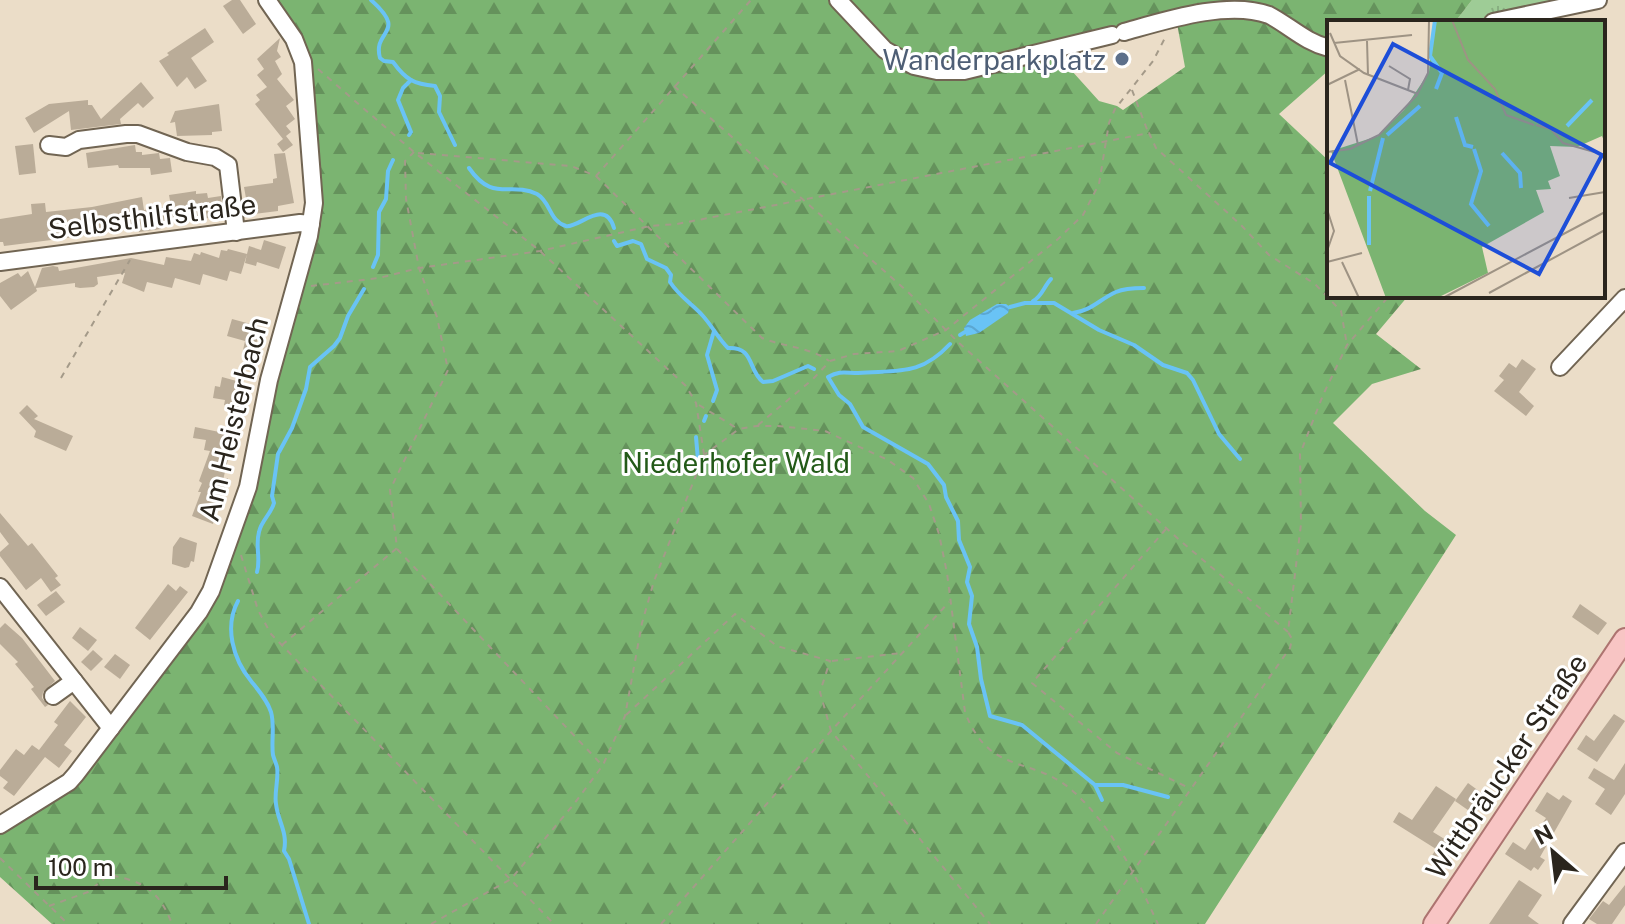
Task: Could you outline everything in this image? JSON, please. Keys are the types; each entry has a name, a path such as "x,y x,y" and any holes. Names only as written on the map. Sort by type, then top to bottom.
{"main road":[{"name":"Wittbräucker Straße","path":"1434,924 1625,639"}],"street":[{"name":"Am Heisterbach","path":"0,825 69,782 206,601 248,487 269,380 311,224 313,179 303,62 294,39 267,0"},
{"path":"838,0 885,50 914,66 937,71 964,71 1230,3 1255,8 1302,37 1327,47"},
{"path":"1503,20 1598,0"},
{"path":"49,145 66,147 79,140 138,134 187,152 215,157 228,165 236,232"},
{"name":"Selbsthilfstraße","path":"0,262 311,224"},
{"path":"1560,367 1625,298"},
{"path":"2,595 111,728"},
{"path":"53,696 74,681"},
{"path":"1572,924 1625,852"}],"path":[{"path":"596,176 751,0"},
{"path":"757,426 830,361 854,354 898,351 946,330 1083,215 1099,184 1115,109 1153,61 1176,17"},
{"path":"303,62 314,66 414,152 540,251 686,386 696,403 704,455 654,581 642,623 625,716 603,765 511,879 431,924"},
{"path":"674,86 1167,528 1288,632 1292,639 1290,648 1096,924"},
{"path":"1131,87 1156,148 1241,225 1269,255 1315,284 1327,296"},
{"path":"295,285 313,286 379,278 419,268 540,251 650,226 677,224 1149,133"},
{"path":"414,152 571,166 596,176 762,338 820,354 830,361"},
{"path":"414,152 405,161 406,199 419,268 437,317 448,370 390,490 397,548 603,765"},
{"path":"61,378 136,244"},
{"path":"1328,298 1341,311 1347,345"},
{"path":"1288,632 1301,524 1300,454 1347,345 1387,298"},
{"path":"696,403 739,429"},
{"path":"704,455 739,429 757,426 825,431 888,460 913,478 929,504 939,534 965,712 973,733 996,756 1048,775 1074,792 1110,833 1134,872 1158,924"},
{"path":"1167,528 1032,683 1117,753 1191,789"},
{"path":"230,539 237,543 258,610 271,634 554,924"},
{"path":"282,645 397,548"},
{"path":"661,924 951,600"},
{"path":"625,716 735,614 777,646 830,661 903,652"},
{"path":"830,661 820,692 831,731 990,924"},
{"path":"0,858 68,924"},
{"path":"49,906 88,892 109,875 138,880 165,905 172,924"}],"green space":[{"name":"Niederhofer Wald","path":"274,0 1472,0 1457,20 1327,20 1327,72 1279,114 1327,159 1327,298 1406,298 1376,334 1421,369 1372,384 1333,423 1425,511 1456,535 1205,924 52,924 0,877 0,831 74,781 204,611 316,231 311,79","holes":["1176,18 1185,67 1123,110 1099,101 1053,50"]},
{"path":"1472,0 1556,0 1548,10 1502,20 1457,20"}],"water":[{"path":"997,304 1010,307 1008,313 979,333 966,336 964,328 970,320"}],"building":[{"path":"232,0 240,0 256,24 243,34 223,6"},
{"path":"205,28 214,42 191,58 207,81 195,89 187,77 177,87 159,61"},
{"path":"280,38 277,51 281,57 275,61 282,74 277,79 294,100 286,106 295,119 286,126 291,132 286,136 293,145 283,152 277,144 283,139 255,104 260,100 256,95 267,87 257,75 264,69 257,59"},
{"path":"141,82 154,98 143,108 138,103 120,119 121,124 71,130 69,111 34,133 25,118 49,104 88,100 88,105 92,105 101,119"},
{"path":"219,104 222,131 212,132 212,135 177,136 175,122 170,123 175,111"},
{"path":"33,144 36,173 19,175 15,146"},
{"path":"135,145 136,152 142,152 142,155 159,153 160,159 170,158 172,172 151,175 150,168 119,168 118,165 88,168 86,153"},
{"path":"285,153 294,203 278,206 278,211 245,215 244,187 273,183 273,179 277,178 274,154"},
{"path":"196,191 196,194 207,193 208,198 221,196 223,217 173,221 173,224 160,226 161,229 139,232 138,225 4,246 0,242 0,219 32,214 31,204 45,203 46,212 142,197 144,210 171,206 169,195"},
{"path":"264,240 286,247 279,269 257,262 256,266 245,263 249,246 261,250"},
{"path":"228,249 247,254 241,274 230,271 227,281 203,274 200,285 175,278 172,288 147,282 144,292 122,283 125,273 97,277 98,284 94,287 75,287 75,283 36,288 37,291 11,310 0,296 0,283 18,273 21,277 28,271 35,287 42,268 53,266 58,267 59,271 131,258 164,265 166,257 191,261 194,253 200,255 201,252 219,258 221,250"},
{"path":"232,319 261,327 252,358 242,355 245,341 227,336"},
{"path":"1522,359 1536,369 1519,392 1534,406 1526,416 1494,391 1504,380 1499,376 1509,363 1516,368"},
{"path":"222,377 244,383 239,408 224,405 225,400 213,398 215,386 220,387"},
{"path":"27,405 38,416 34,419 73,436 66,451 34,437 36,431 19,413"},
{"path":"195,427 234,435 223,480 228,478 213,524 192,516 201,492 198,492 202,483 199,481 210,451 204,450 206,440 193,438"},
{"path":"0,513 28,546 32,543 58,576 55,578 61,585 51,592 41,578 26,590 0,556 9,544 0,532"},
{"path":"180,537 197,543 194,562 191,561 185,568 172,564 173,547"},
{"path":"168,584 176,591 180,586 188,592 150,640 135,628"},
{"path":"56,591 65,602 46,616 37,605"},
{"path":"1580,604 1607,623 1598,635 1572,617"},
{"path":"5,623 22,638 55,681 43,692 42,698 48,705 45,707 31,689 34,687 15,664 18,662 0,644 0,628"},
{"path":"80,627 97,640 88,651 72,638"},
{"path":"93,650 103,659 91,671 81,662"},
{"path":"115,654 130,665 120,679 104,667"},
{"path":"70,701 86,717 64,745 72,751 59,768 45,757 14,796 3,788 8,782 0,776 0,770 16,749 24,755 32,745 39,750 58,725 54,722"},
{"path":"1614,714 1625,721 1597,762 1577,749 1586,735 1594,741"},
{"path":"1625,763 1625,794 1611,815 1595,804 1605,789 1588,778 1594,768 1614,780"},
{"path":"1468,783 1487,797 1475,815 1455,801"},
{"path":"1436,786 1456,799 1433,832 1456,846 1442,867 1430,859 1436,849 1393,822 1399,812 1412,820"},
{"path":"1547,792 1559,800 1563,795 1572,801 1540,857 1545,860 1538,870 1534,867 1531,871 1505,854 1513,842 1525,850 1546,818 1535,811"},
{"path":"1519,880 1542,895 1528,916 1539,924 1489,924"},
{"path":"1625,885 1625,905 1612,924 1597,924 1589,919 1603,901 1609,905"}],"waterway":[{"path":"371,0 387,19 387,31 379,49 380,58 393,62 411,80 435,86 440,96 439,112 455,145"},
{"path":"409,135 411,132 398,100 411,80"},
{"path":"373,267 378,255 379,212 386,199 388,171 393,160"},
{"path":"469,168 486,185 518,189 542,197 560,224 571,226 591,216 604,215 614,228"},
{"path":"614,241 617,246 633,241 641,244 647,259 666,268 671,275 670,282 728,348 747,355 763,382 773,381 808,366 814,369"},
{"path":"1033,301 1051,279"},
{"path":"1073,313 1085,310 1119,291 1144,288"},
{"path":"257,572 258,537 274,503 272,496 278,454 292,428 310,367 340,338 348,316 364,289"},
{"path":"1010,307 1025,303 1054,303 1099,330 1134,345 1163,365 1187,373 1219,434 1240,459"},
{"path":"713,401 717,390 707,355 714,331"},
{"path":"960,335 965,332"},
{"path":"950,344 929,362 908,369 840,373 828,377 839,395 850,404 863,427 928,464 944,485 946,497 958,521 959,540 970,567 967,582 972,596 969,624 977,647 990,716 1022,725 1095,785 1123,785 1168,797"},
{"path":"704,421 706,416"},
{"path":"696,437 698,460"},
{"path":"238,601 232,621 232,642 239,663 271,712 273,755 277,767 277,810 285,838 284,851 309,924"},
{"path":"1095,785 1102,800"}],"place":[{"name":"Wanderparkplatz","path":"1122,59"}]}
